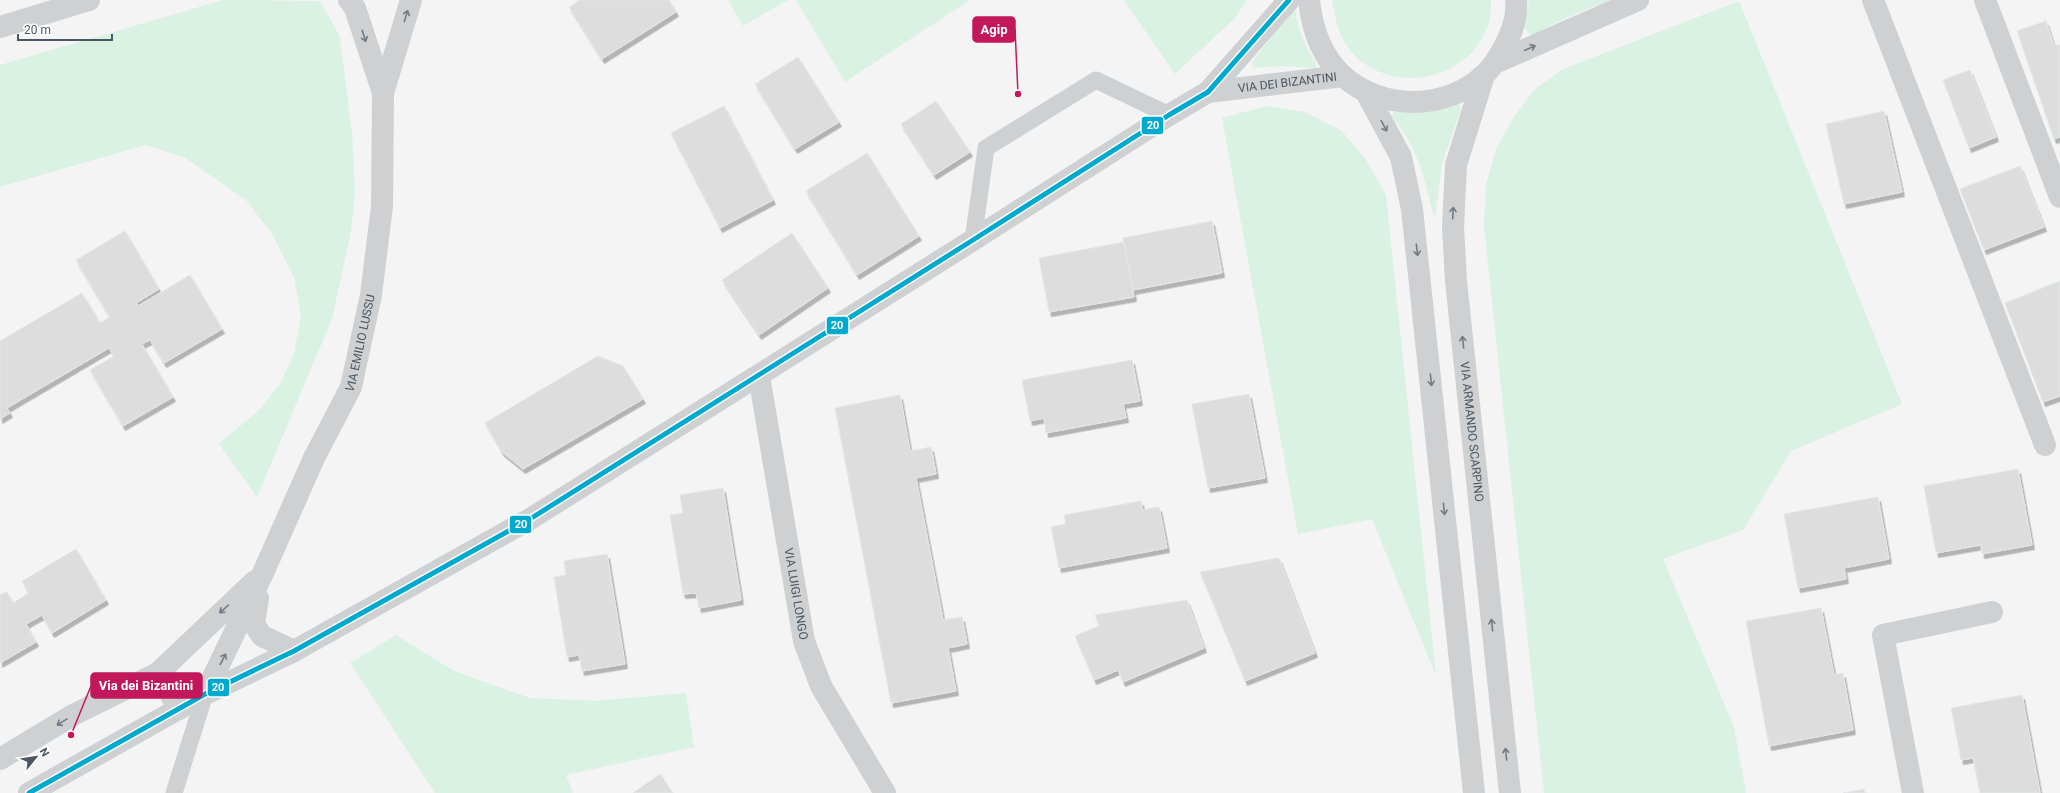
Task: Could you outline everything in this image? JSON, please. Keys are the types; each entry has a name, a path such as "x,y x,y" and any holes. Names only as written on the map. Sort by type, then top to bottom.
{"street":[{"path":"0,27 89,0"},
{"name":"VIA EMILIO LUSSU","path":"349,0 356,8 383,93"},
{"name":"VIA EMILIO LUSSU","path":"205,694 263,573 314,458 351,387 371,295 382,206 383,93 411,0"},
{"name":"VIA DEI BIZANTINI","path":"28,793 205,694 294,651 530,519 759,376 1168,115 1208,92 1289,0"},
{"path":"1309,0 1311,20 1317,40 1328,60 1343,76 1366,92 1396,102 1428,102 1458,93 1490,69 1638,0"},
{"path":"1490,69 1510,37 1517,6 1516,0"},
{"path":"1873,0 2045,444"},
{"path":"1985,0 2060,197"},
{"name":"VIA ARMANDO SCARPINO","path":"1490,69 1456,165 1453,226 1457,288 1510,793"},
{"name":"VIA DEI BIZANTINI","path":"1208,92 1343,76"},
{"path":"1366,92 1401,157 1412,209 1474,793"},
{"name":"VIA LUIGI LONGO","path":"759,376 804,641 821,686 885,793"},
{"path":"0,759 73,715 158,672 263,573"},
{"name":"VIA EMILIO LUSSU","path":"263,573 254,624 262,636 294,651"},
{"path":"1913,793 1883,635 1992,612"},
{"path":"158,672 179,709"}],"lane":[{"path":"974,240 986,148 1096,80 1168,115"},
{"path":"174,793 205,694"}],"green space":[{"path":"223,0 320,1 340,37 352,133 355,192 351,232 332,319 257,497 219,444 260,409 280,384 294,354 301,316 294,277 272,234 246,200 184,157 145,145 0,187 0,65"},
{"path":"728,0 788,0 743,26"},
{"path":"796,0 970,0 845,82"},
{"path":"1124,0 1247,0 1235,18 1175,74"},
{"path":"1332,0 1491,0 1488,26 1476,47 1459,63 1438,74 1414,78 1391,76 1368,66 1349,49 1342,38"},
{"path":"1529,0 1610,0 1568,17 1534,35 1529,34 1525,28"},
{"path":"1739,1 1902,404 1791,451 1743,530 1663,559 1734,727 1746,793 1544,793 1484,226 1486,184 1496,149 1513,118 1535,89 1563,69"},
{"path":"1290,8 1295,9 1302,38 1316,63 1315,68 1284,66 1253,68 1252,62 1270,39"},
{"path":"1459,104 1461,109 1442,164 1435,220 1424,178 1415,154 1409,142 1392,117 1394,112 1427,112"},
{"path":"1267,106 1305,112 1342,131 1366,160 1386,195 1436,676 1372,519 1298,534 1222,118"},
{"path":"396,635 454,671 530,698 595,701 686,693 694,747 566,775 573,793 435,793 350,663"}],"building":[{"path":"580,0 669,0 676,12 602,59 569,7"},
{"path":"2046,21 2054,46 2060,44 2060,137 2054,139 2017,31"},
{"path":"798,57 839,122 795,149 755,84"},
{"path":"1970,70 1996,137 1969,148 1943,80"},
{"path":"936,101 970,152 934,175 901,124"},
{"path":"724,106 773,200 720,228 671,133"},
{"path":"1884,111 1902,192 1844,204 1826,124"},
{"path":"867,153 919,236 857,275 806,191"},
{"path":"2020,166 2044,227 1984,250 1960,189"},
{"path":"1212,221 1222,273 1133,290 1123,238"},
{"path":"125,231 159,289 136,303 138,306 190,275 222,329 164,363 150,340 142,344 173,397 123,426 90,370 114,356 109,348 7,408 10,413 0,419 0,341 82,293 100,323 110,317 76,260"},
{"path":"792,233 828,288 759,335 722,280"},
{"path":"1124,242 1134,297 1049,312 1039,258"},
{"path":"2060,281 2060,396 2043,402 2005,303"},
{"path":"598,356 623,366 643,399 523,469 502,452 485,423"},
{"path":"1132,360 1140,401 1123,404 1126,418 1046,433 1044,418 1030,421 1022,380"},
{"path":"1249,394 1265,478 1208,488 1192,404"},
{"path":"900,395 910,451 931,447 936,474 916,478 943,620 962,617 967,644 948,648 956,691 891,703 835,408"},
{"path":"2018,469 2032,545 1982,554 1981,545 1936,553 1924,486"},
{"path":"723,488 741,600 699,608 696,593 683,594 670,515 683,513 680,495"},
{"path":"1878,497 1889,559 1844,568 1846,579 1798,588 1784,514"},
{"path":"1141,501 1142,510 1159,507 1167,548 1059,568 1051,527 1066,524 1064,515"},
{"path":"76,549 106,600 52,633 42,615 26,624 36,642 0,663 0,595 7,592 13,603 29,593 22,581"},
{"path":"607,554 625,664 582,671 579,655 567,657 554,577 566,575 564,561"},
{"path":"1279,558 1315,653 1245,681 1200,572"},
{"path":"1187,600 1204,648 1123,682 1118,670 1094,680 1075,636 1099,626 1095,615"},
{"path":"1821,608 1834,675 1843,673 1853,730 1769,746 1746,621"},
{"path":"2022,695 2040,793 1980,793 1973,758 1961,760 1951,708"},
{"path":"660,774 673,793 633,793"},
{"path":"1864,789 1865,793 1843,793"}],"transit line":[{"name":"20","path":"29,793 205,694 294,651 530,519 1169,115 1208,92 1289,0"}],"place":[{"name":"Agip","path":"1018,94"},
{"name":"Via dei Bizantini","path":"71,735"}]}
